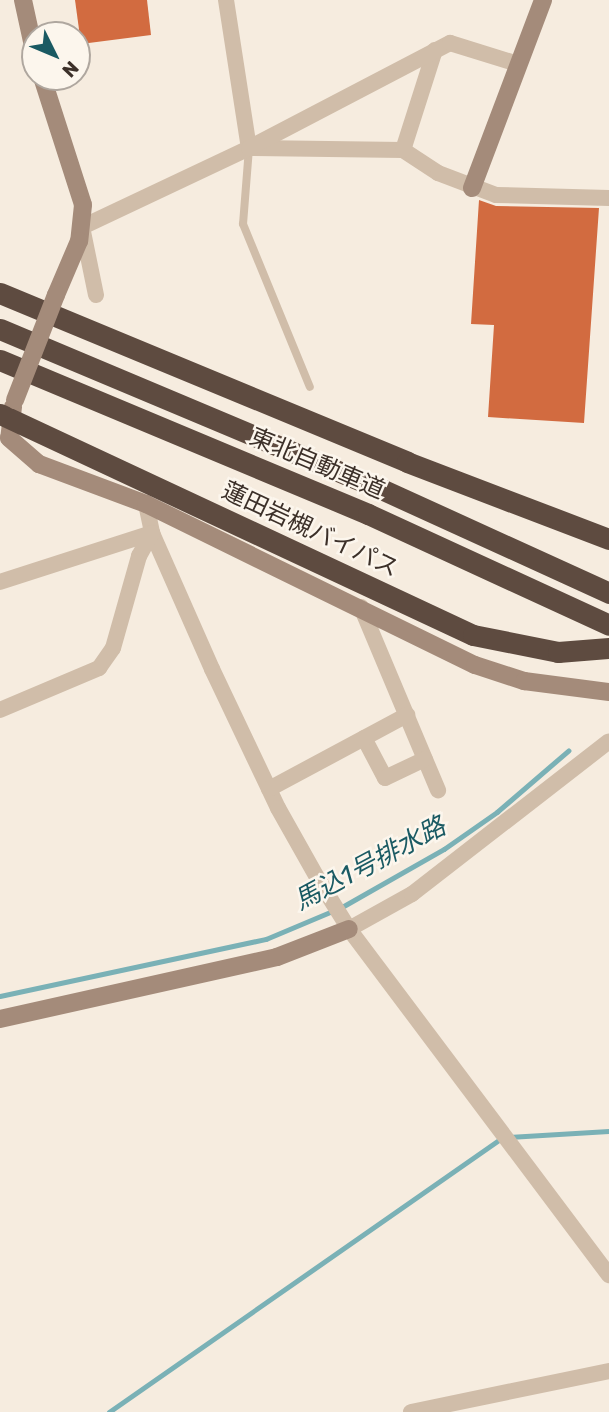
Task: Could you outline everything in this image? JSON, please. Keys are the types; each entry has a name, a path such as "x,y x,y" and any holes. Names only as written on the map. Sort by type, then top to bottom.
{"highway":[{"path":"0,293 407,462 609,539"},
{"name":"東北自動車道","path":"0,330 379,488 609,593"},
{"name":"東北自動車道","path":"0,360 368,514 609,625"},
{"name":"蓮田岩槻バイパス","path":"7,422 474,635 526,648 601,649"}],"street":[{"path":"23,0 28,21"},
{"path":"226,0 250,148"},
{"path":"472,187 543,0"},
{"path":"518,64 450,43 250,148 82,226 7,422 39,464 146,504 475,664 524,681 609,692"},
{"path":"403,149 435,51"},
{"path":"47,91 77,178 83,205 82,226 96,295"},
{"path":"250,148 403,149 438,173 496,195 609,198"},
{"path":"146,504 152,533 269,789 349,929 609,1275"},
{"path":"0,582 152,533"},
{"path":"0,709 99,668 113,648 139,556 152,533"},
{"path":"361,607 438,790"},
{"path":"269,789 407,715"},
{"path":"364,738 385,778 425,759"},
{"path":"0,1019 277,957 349,929 412,894 609,741"},
{"path":"411,1412 609,1371"}],"lane":[{"path":"250,148 243,224 310,387"}],"building":[{"path":"75,0 147,0 151,35 91,43 91,21 78,21"},
{"path":"479,200 496,206 599,208 584,423 488,417 494,325 471,324"}],"waterway":[{"name":"馬込1号排水路","path":"0,996 266,939 342,907 444,849 497,812 568,751"},
{"path":"509,1137 609,1131"},
{"path":"109,1412 500,1139"}]}
